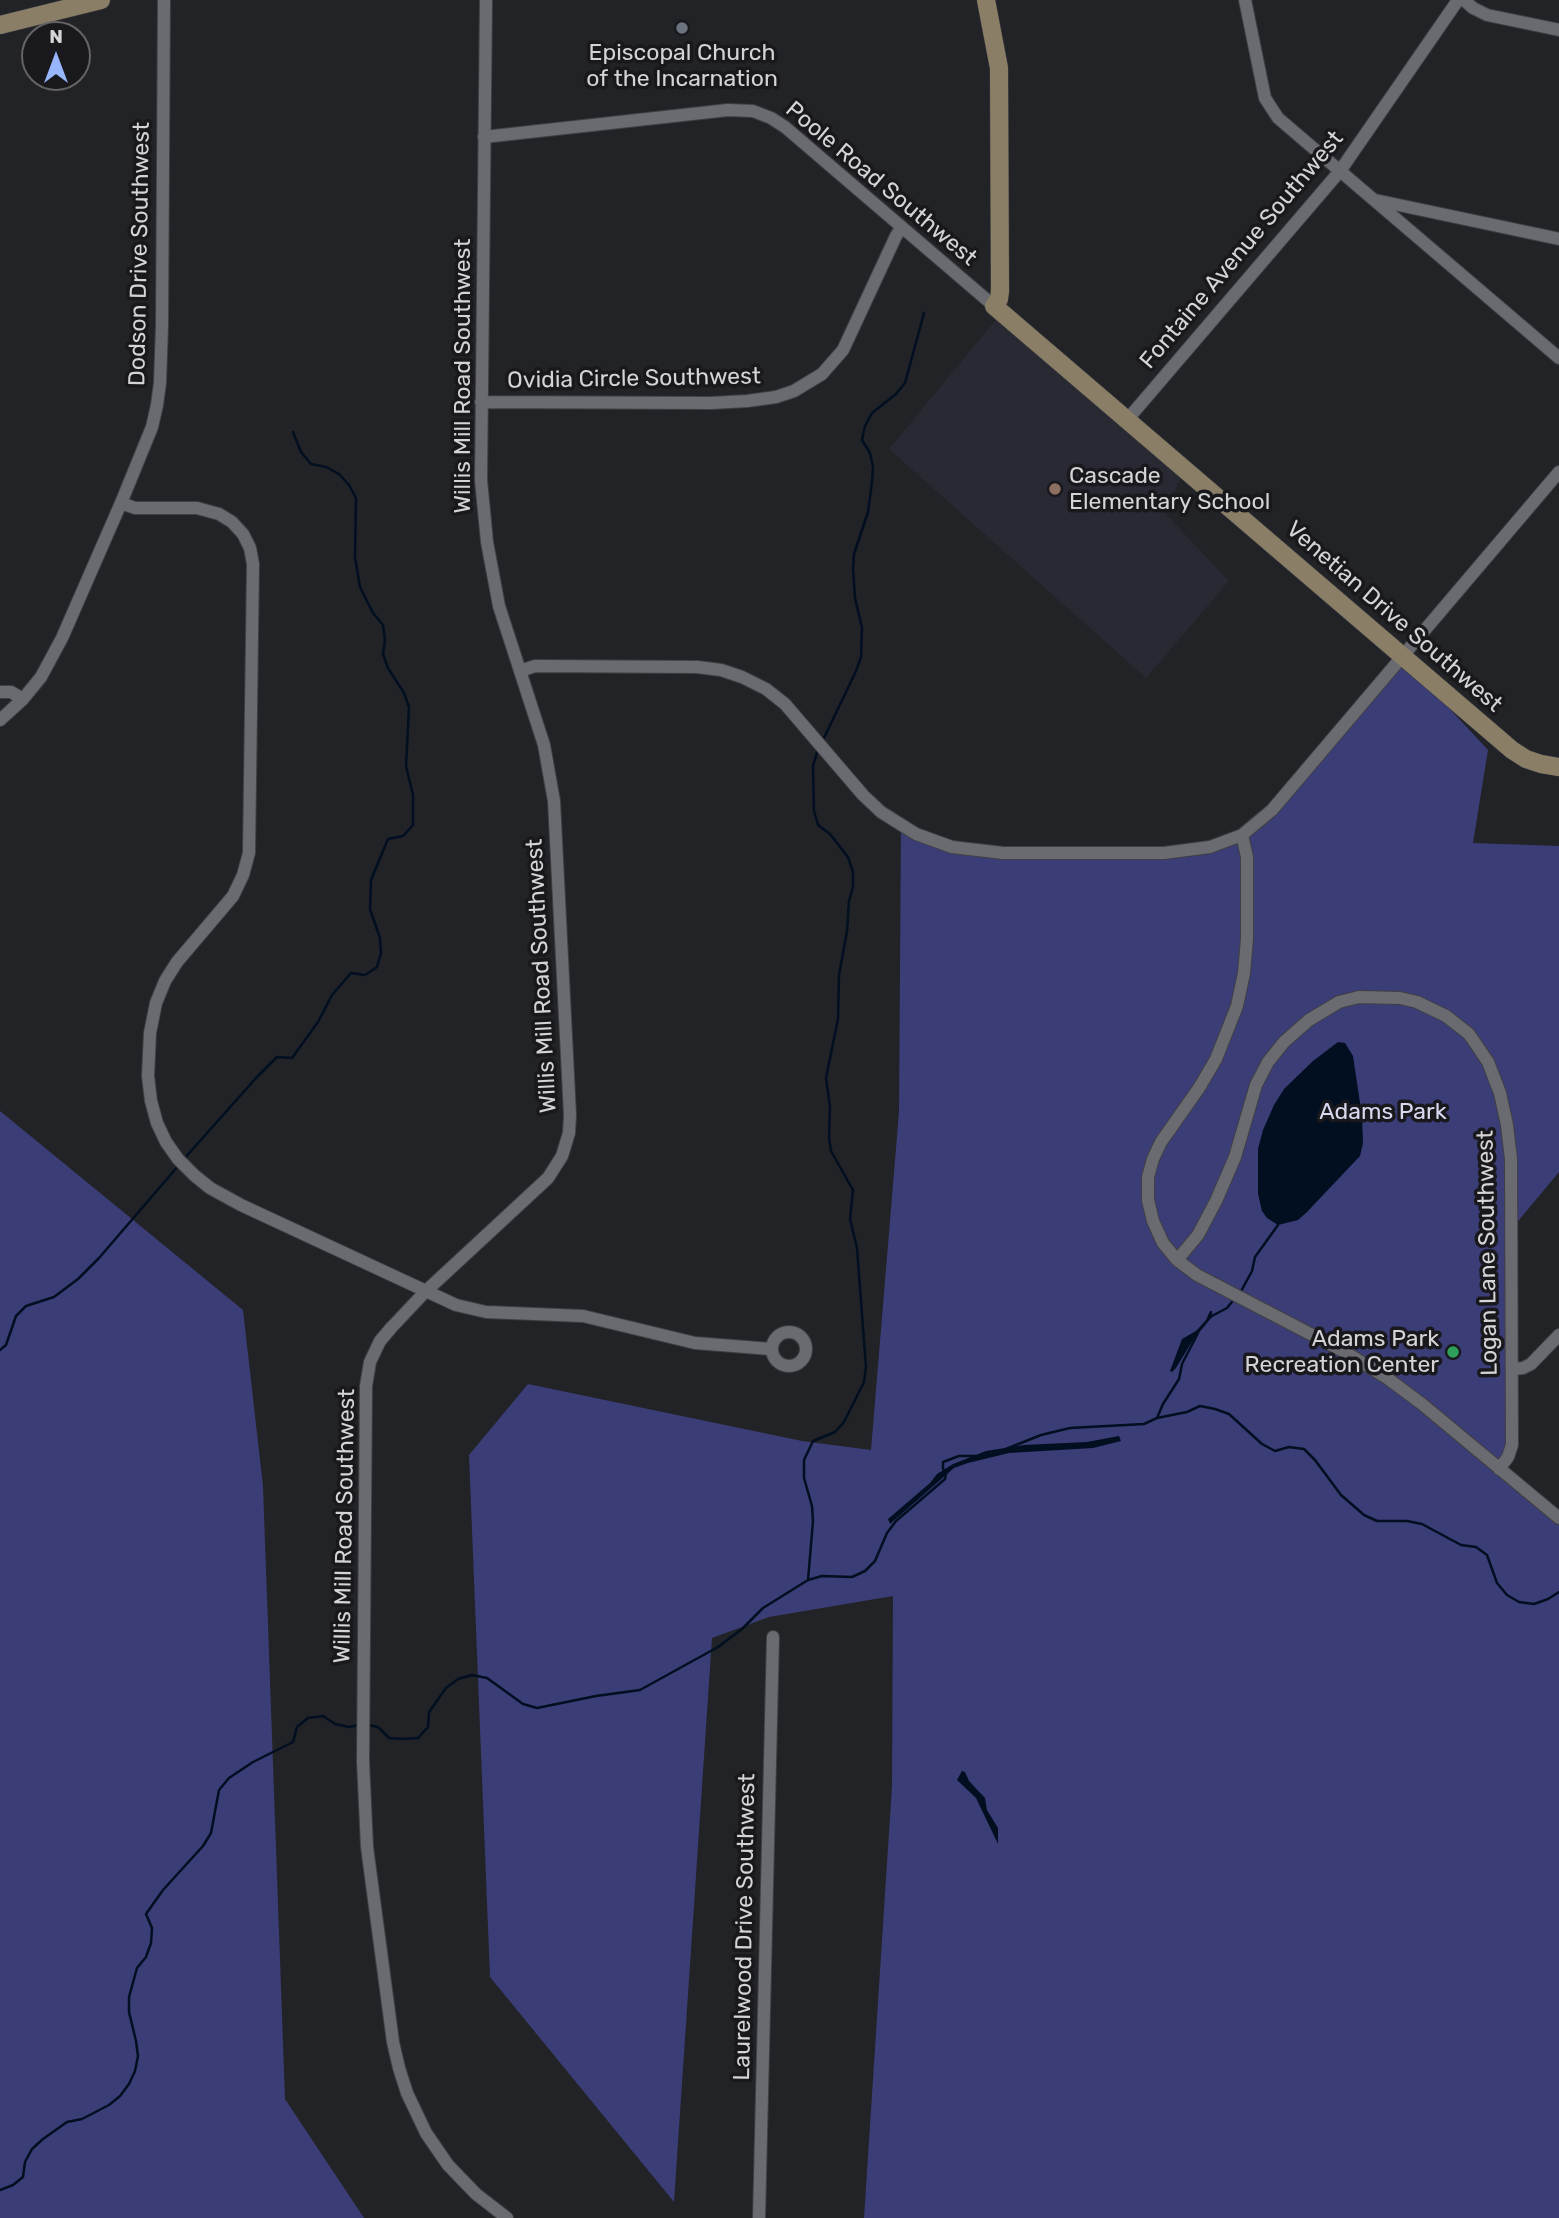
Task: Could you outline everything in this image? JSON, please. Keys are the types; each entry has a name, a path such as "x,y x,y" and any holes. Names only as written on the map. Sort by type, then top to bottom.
{"street":[{"path":"0,25 59,5 101,0"},
{"name":"Dodson Drive Southwest","path":"0,720 23,699 41,677 62,638 152,427 160,383 164,0"},
{"name":"Willis Mill Road Southwest","path":"486,0 481,480 487,542 499,606 544,745 554,801 570,1102 569,1133 562,1156 548,1178 425,1292 380,1341 370,1362 366,1386 363,1761 367,1847 393,2042 407,2093 426,2133 448,2165 475,2194 507,2218"},
{"path":"986,0 999,68 1000,291 994,306"},
{"path":"1245,0 1265,99 1270,109 1559,358"},
{"path":"1461,0 1487,15 1559,30"},
{"name":"Fontaine Avenue Southwest","path":"1127,420 1340,171 1461,0"},
{"name":"Poole Road Southwest","path":"484,137 728,110 753,111 785,127 994,306"},
{"path":"1373,199 1559,240"},
{"name":"Ovidia Circle Southwest","path":"481,402 711,403 757,400 794,391 822,374 843,350 895,236 902,227"},
{"name":"Venetian Drive Southwest","path":"994,306 1512,750 1526,759 1559,767"},
{"path":"520,671 535,667 697,667 721,670 743,677 766,689 785,704 863,795 881,812 916,834 952,847 1003,853 1164,853 1210,848 1242,835 1272,810 1559,472"},
{"path":"121,503 135,508 197,508 219,514 232,522 243,534 250,548 253,564 249,853 233,896 177,962 165,981 156,1003 150,1032 150,1101 157,1123 178,1159 210,1188 241,1205 456,1305 486,1312 583,1316 695,1343 771,1349"},
{"path":"0,692 11,692 23,699"},
{"path":"1242,835 1247,857 1247,939 1237,1006 1216,1059 1161,1142 1153,1159 1148,1200 1153,1222 1163,1243 1177,1260 1197,1275 1345,1352 1387,1378 1559,1518"},
{"name":"Logan Lane Southwest","path":"1177,1260 1198,1235 1216,1201 1235,1157 1256,1085 1268,1062 1284,1042 1309,1020 1339,1002 1359,997 1379,996 1417,1002 1446,1016 1469,1034 1488,1062 1500,1093 1511,1159 1513,1445 1499,1469"},
{"path":"1512,1368 1523,1368 1531,1364 1559,1335"},
{"name":"Laurelwood Drive Southwest","path":"759,2218 773,1637"}],"shaded area":[{"name":"Cascade Elementary School","path":"1003,311 1187,466 1164,512 1229,581 1146,678 889,449"}],"green space":[{"name":"Adams Park","path":"1406,662 1488,750 1473,843 1559,846 1559,1172 1514,1226 1512,1438 1503,1468 1559,1515 1559,2218 864,2218 892,1786 893,1596 769,1617 712,1638 674,2202 490,1977 469,1455 528,1384 802,1441 871,1450 899,1112 901,825 941,849 1204,848 1247,836"},
{"path":"0,1111 243,1310 263,1486 285,2099 364,2218 0,2218"}],"water":[{"path":"1338,1042 1345,1043 1353,1056 1362,1116 1363,1143 1360,1156 1298,1220 1278,1225 1262,1211 1258,1194 1258,1149 1263,1130 1284,1089"},
{"path":"1210,1311 1212,1317 1193,1340 1176,1368 1170,1371 1182,1339 1196,1331"},
{"path":"1119,1436 1121,1441 1093,1448 1009,1453 954,1468 890,1524 888,1519 937,1474 953,1464 986,1451 1024,1445 1087,1442"},
{"path":"962,1771 985,1798 987,1810 998,1828 998,1844 976,1798 957,1780"}],"waterway":[{"path":"823,740 861,657 862,628 855,598 853,569 854,554 868,512 872,482 870,453 862,440 865,426 872,413 905,383 924,313"},
{"path":"183,1160 277,1057 292,1058 318,1022 332,995 351,973 365,975 377,967 381,953 380,938 370,909 371,880 388,839 403,836 413,825 413,795 406,766 409,707 383,654 383,625 373,613 360,587 355,557 356,498 339,474 326,467 311,464 301,452 293,432"},
{"path":"808,1580 813,1521 804,1478 804,1460 813,1441 835,1432 844,1422 864,1382 866,1367 857,1248 850,1219 853,1190 831,1151 826,1078 838,1019 839,975 853,872 848,857 830,834 818,825 814,811 813,766 818,749"},
{"path":"0,1350 6,1345 16,1316 26,1306 54,1297 78,1279 179,1165"},
{"path":"1240,1293 1252,1271 1255,1257 1278,1225"},
{"path":"1210,1317 1227,1308 1235,1298"},
{"path":"1157,1418 1179,1379 1182,1364 1198,1333"},
{"path":"1006,1449 1041,1435 1070,1428 1144,1424 1200,1406 1215,1409 1229,1414 1262,1444 1275,1451 1289,1447 1304,1449 1341,1495 1364,1515 1377,1521 1422,1524 1461,1545 1476,1547 1487,1555 1497,1583 1507,1595 1519,1602 1534,1604 1559,1592"},
{"path":"369,1725 378,1727 389,1738 418,1738 428,1727 429,1712 446,1688 458,1679 472,1675 487,1678 523,1704 537,1708 640,1690 718,1647 742,1629 763,1608 808,1580 822,1576 852,1577 865,1571 875,1561 887,1533 896,1521 945,1479 943,1462 959,1456 976,1456"},
{"path":"0,2190 23,2177 25,2162 32,2149 43,2139 67,2122 82,2119 109,2105 129,2084 138,2056 129,2012 129,1997 137,1968 146,1957 151,1943 152,1928 146,1914 211,1833 219,1790 229,1778 253,1762 293,1742 297,1727 308,1718 323,1716 335,1724 349,1727 359,1725"}],"place":[{"name":"Episcopal Church of the Incarnation","path":"682,28"},
{"name":"Cascade Elementary School","path":"1055,489"},
{"name":"Adams Park Recreation Center","path":"1453,1352"}]}
